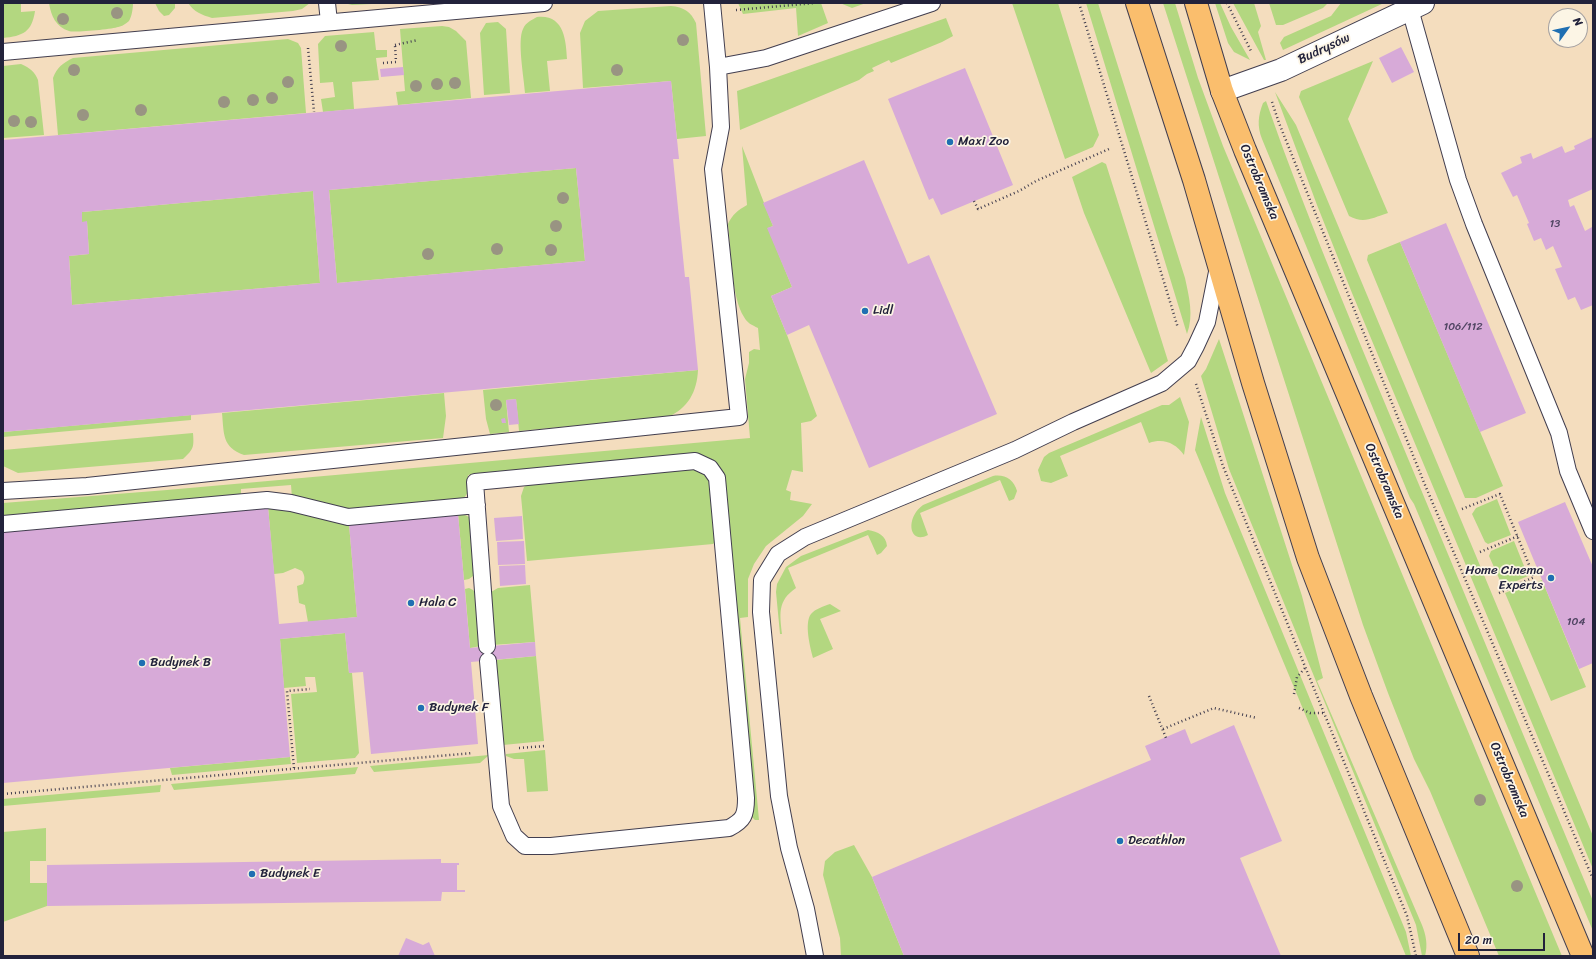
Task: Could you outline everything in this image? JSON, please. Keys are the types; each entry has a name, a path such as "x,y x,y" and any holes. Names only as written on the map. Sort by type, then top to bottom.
{"main road":[{"path":"1138,3 1194,180 1253,383 1308,558 1361,696 1468,956"},
{"name":"Ostrobramska","path":"1196,3 1222,91 1583,956"}],"street":[{"name":"Budrysów","path":"1222,91 1280,70 1416,6"}],"lane":[{"path":"327,3 329,22"},
{"path":"3,52 544,3"},
{"path":"3,491 87,486 739,417 713,169 721,128 718,67 712,3"},
{"path":"718,67 766,58 932,3"},
{"path":"1416,6 1458,180 1474,224 1559,433 1568,471 1593,531"},
{"path":"815,956 806,909 789,848 779,796 761,612 762,580 778,554 805,537 1015,450 1073,422 1162,383 1188,361 1207,322 1218,263"},
{"path":"695,461 710,468 717,478 746,798 746,812 740,822 730,828 551,846 525,846 514,836 501,806 487,653 477,505 475,482 695,461"},
{"path":"3,524 267,500 291,503 348,518 477,505"}],"path":[{"path":"741,10 815,3"},
{"path":"1079,3 1188,361 1223,466 1406,916 1416,956"},
{"path":"1226,3 1264,76 1279,123 1425,485 1593,879"},
{"path":"383,63 396,62 392,16"},
{"path":"306,24 314,112"},
{"path":"395,45 401,44"},
{"path":"974,201 978,208 1019,191 1036,181 1109,149"},
{"path":"1462,509 1500,494 1518,536 1534,577 1498,594"},
{"path":"1480,552 1518,536"},
{"path":"1294,694 1297,678 1305,668"},
{"path":"294,768 287,691 310,689"},
{"path":"1149,696 1166,738"},
{"path":"1163,729 1214,708 1257,718"},
{"path":"1299,708 1310,713 1323,713"},
{"path":"3,794 544,746"}],"green space":[{"path":"3,3 21,3 21,12 35,11 32,24 25,32 16,36 3,38"},
{"path":"49,3 133,3 130,19 122,26 109,29 78,32 69,31 57,24 51,12"},
{"path":"155,3 175,3 175,8 169,15 164,16 159,11"},
{"path":"188,3 310,3 302,9 293,11 212,18 198,13"},
{"path":"344,3 391,3 352,5"},
{"path":"738,3 821,3 828,23 798,36 796,8 743,14"},
{"path":"840,3 866,3 852,8"},
{"path":"1012,3 1058,3 1099,135 1093,147 1065,159"},
{"path":"1086,3 1098,3 1185,278 1190,313 1187,334"},
{"path":"1163,3 1175,3 1198,78 1223,146 1562,956 1499,956 1430,791 1414,759 1363,625"},
{"path":"1215,3 1220,3 1231,27 1250,60 1234,52 1228,43"},
{"path":"1233,3 1254,3 1261,26 1258,32 1266,60 1264,60"},
{"path":"1269,3 1327,4 1323,8 1283,25 1276,25"},
{"path":"1341,3 1384,3 1283,50 1280,43 1284,37 1331,16"},
{"path":"671,6 686,11 692,16 696,23 706,136 677,139 671,81 583,88 580,33 585,21 598,11"},
{"path":"537,17 546,17 558,24 562,30 566,44 567,59 547,61 550,91 525,93 521,35 526,25"},
{"path":"946,18 953,36 942,42 891,63 889,60 872,68 874,71 859,80 740,130 737,91"},
{"path":"498,22 506,29 510,93 484,95 480,33 486,23"},
{"path":"442,26 449,27 456,31 466,41 471,98 398,105 396,92 405,91 400,29"},
{"path":"374,32 376,50 387,50 387,57 376,58 379,80 352,82 354,109 323,112 321,99 335,97 333,82 320,83 318,44 325,36"},
{"path":"288,39 298,43 301,48 306,113 58,135 53,78 56,71 61,66 73,58"},
{"path":"1373,61 1348,119 1388,213 1359,220 1349,216 1299,97 1301,91"},
{"path":"21,64 32,70 38,80 44,135 3,138 3,66"},
{"path":"1275,92 1296,125 1593,836 1593,869 1352,293 1317,205"},
{"path":"1266,101 1301,197 1339,292 1593,901 1593,931 1414,504 1410,498 1262,139 1259,130 1259,117 1263,103"},
{"path":"742,146 773,226 768,228 792,287 771,296 817,416 811,421 801,423 803,472 792,470 786,490 791,492 790,500 812,504 803,516 766,546 754,564 748,579 748,617 740,618 759,820 755,820 752,817 713,461 695,454 468,475 469,491 464,498 348,510 292,498 291,485 241,489 241,495 3,517 3,503 167,490 750,438 745,379 749,363 749,352 754,349 760,350 758,328 750,324 745,319 736,298 728,224 736,213 747,205"},
{"path":"1102,162 1106,164 1168,361 1151,373 1084,213 1072,177"},
{"path":"576,168 585,261 337,283 329,190"},
{"path":"313,191 320,283 72,305 69,256 89,254 87,222 82,222 82,212"},
{"path":"1400,242 1503,486 1476,498 1465,498 1367,260 1368,255"},
{"path":"1219,339 1302,596 1323,678 1317,681 1422,925 1426,940 1425,956 1422,956 1416,925 1229,469 1201,376 1206,369"},
{"path":"698,370 696,385 690,398 681,409 668,417 519,431 516,399 506,400 509,432 490,434 486,419 483,390"},
{"path":"444,393 446,416 443,438 244,455 237,452 228,444 224,433 222,413"},
{"path":"1180,397 1189,422 1184,455 1177,447 1164,441 1149,443 1141,422 1060,456 1068,476 1051,483 1041,481 1038,470 1044,457 1049,453 1162,405 1169,405"},
{"path":"191,415 191,420 3,437 3,432"},
{"path":"1201,417 1225,493 1406,932 1411,956 1406,956 1195,450"},
{"path":"193,433 192,448 183,459 18,473 3,466 3,450"},
{"path":"694,468 704,472 709,479 715,542 713,544 527,561 521,496 524,487 531,483"},
{"path":"993,476 1005,477 1014,484 1017,491 1014,499 1009,501 1000,480 920,513 928,535 922,537 913,533 912,523 914,517 917,510 923,505"},
{"path":"1497,499 1511,535 1488,544 1485,542 1472,514 1476,508"},
{"path":"270,505 349,524 357,617 308,622 305,605 299,603 297,586 303,584 304,582 302,571 295,568 283,573 274,574 268,507"},
{"path":"461,513 469,517 475,569 473,576 464,580 458,514"},
{"path":"868,530 881,535 885,539 887,546 877,555 868,535 788,568 796,588 786,598 781,608 782,634 780,634 776,592 777,584 786,567 801,556"},
{"path":"1514,541 1528,576 1505,586 1502,585 1489,556 1491,551"},
{"path":"1542,580 1586,687 1551,701 1505,593 1531,582 1533,584"},
{"path":"530,585 535,642 492,645 491,592 498,588"},
{"path":"469,588 477,595 481,646 470,648 465,589"},
{"path":"830,604 841,611 820,619 833,649 813,658 808,635 809,618 815,611"},
{"path":"345,633 349,673 352,673 359,753 355,758 297,763 291,694 317,692 315,677 305,677 306,686 284,688 280,639"},
{"path":"536,656 544,741 503,745 495,660"},
{"path":"545,750 548,791 527,792 524,759 514,759 506,756 506,754"},
{"path":"489,755 480,763 374,772 370,766"},
{"path":"290,757 291,764 172,775 170,768"},
{"path":"358,767 355,774 174,790 171,784"},
{"path":"161,785 160,792 3,806 3,799"},
{"path":"46,828 46,861 30,861 30,883 47,883 47,906 3,922 3,832"},
{"path":"854,845 872,877 904,956 841,956 840,938 823,875 825,861 835,852"}],"building":[{"path":"1401,47 1414,72 1392,83 1379,58"},
{"path":"403,67 404,75 381,77 380,69"},
{"name":"Maxi Zoo","path":"965,68 1013,185 941,215 933,198 929,200 888,99"},
{"path":"671,81 679,159 673,159 685,277 689,277 698,370 3,432 3,140","holes":["576,168 585,261 337,283 329,190","313,191 320,283 72,305 69,256 89,254 87,221 82,222 82,212"]},
{"path":"1593,137 1593,189 1568,200 1570,207 1574,205 1585,231 1592,227 1593,229 1593,305 1581,310 1575,297 1568,300 1555,269 1562,267 1553,246 1546,250 1541,238 1534,241 1527,224 1529,223 1517,195 1513,197 1501,173 1522,163 1520,157 1531,153 1533,159 1562,146 1565,153 1575,149 1574,146"},
{"name":"Lidl","path":"864,160 908,264 929,255 997,414 869,468 809,325 787,335 771,296 792,287 767,228 773,226 763,203"},
{"path":"1446,223 1526,413 1480,432 1400,242"},
{"path":"516,399 519,424 509,425 506,400"},
{"path":"505,418 506,423 502,423 501,419"},
{"path":"1565,502 1593,567 1593,663 1579,669 1518,522"},
{"name":"Budynek B","path":"268,507 279,624 357,617 349,524 458,514 470,648 535,642 536,656 471,662 478,744 371,754 363,672 349,673 345,633 280,639 290,757 3,783 3,531"},
{"path":"522,516 523,539 496,541 494,518"},
{"path":"524,541 525,564 498,565 497,542"},
{"path":"525,565 526,584 500,586 499,566"},
{"name":"Decathlon","path":"1234,725 1282,841 1240,858 1281,956 904,956 872,877 1151,760 1145,746 1185,729 1191,744"},
{"name":"Budynek E","path":"441,859 441,863 459,863 459,865 457,865 457,890 465,890 465,892 442,892 441,901 47,906 47,865"},
{"path":"406,938 423,945 429,942 435,956 398,956"}],"place":[{"name":"Maxi Zoo","path":"950,142"},
{"name":"Lidl","path":"865,311"},
{"name":"Home Cinema Experts","path":"1551,578"},
{"name":"Hala C","path":"411,603"},
{"name":"Budynek B","path":"142,663"},
{"name":"Budynek F","path":"421,708"},
{"name":"Decathlon","path":"1120,841"},
{"name":"Budynek E","path":"252,874"}]}
